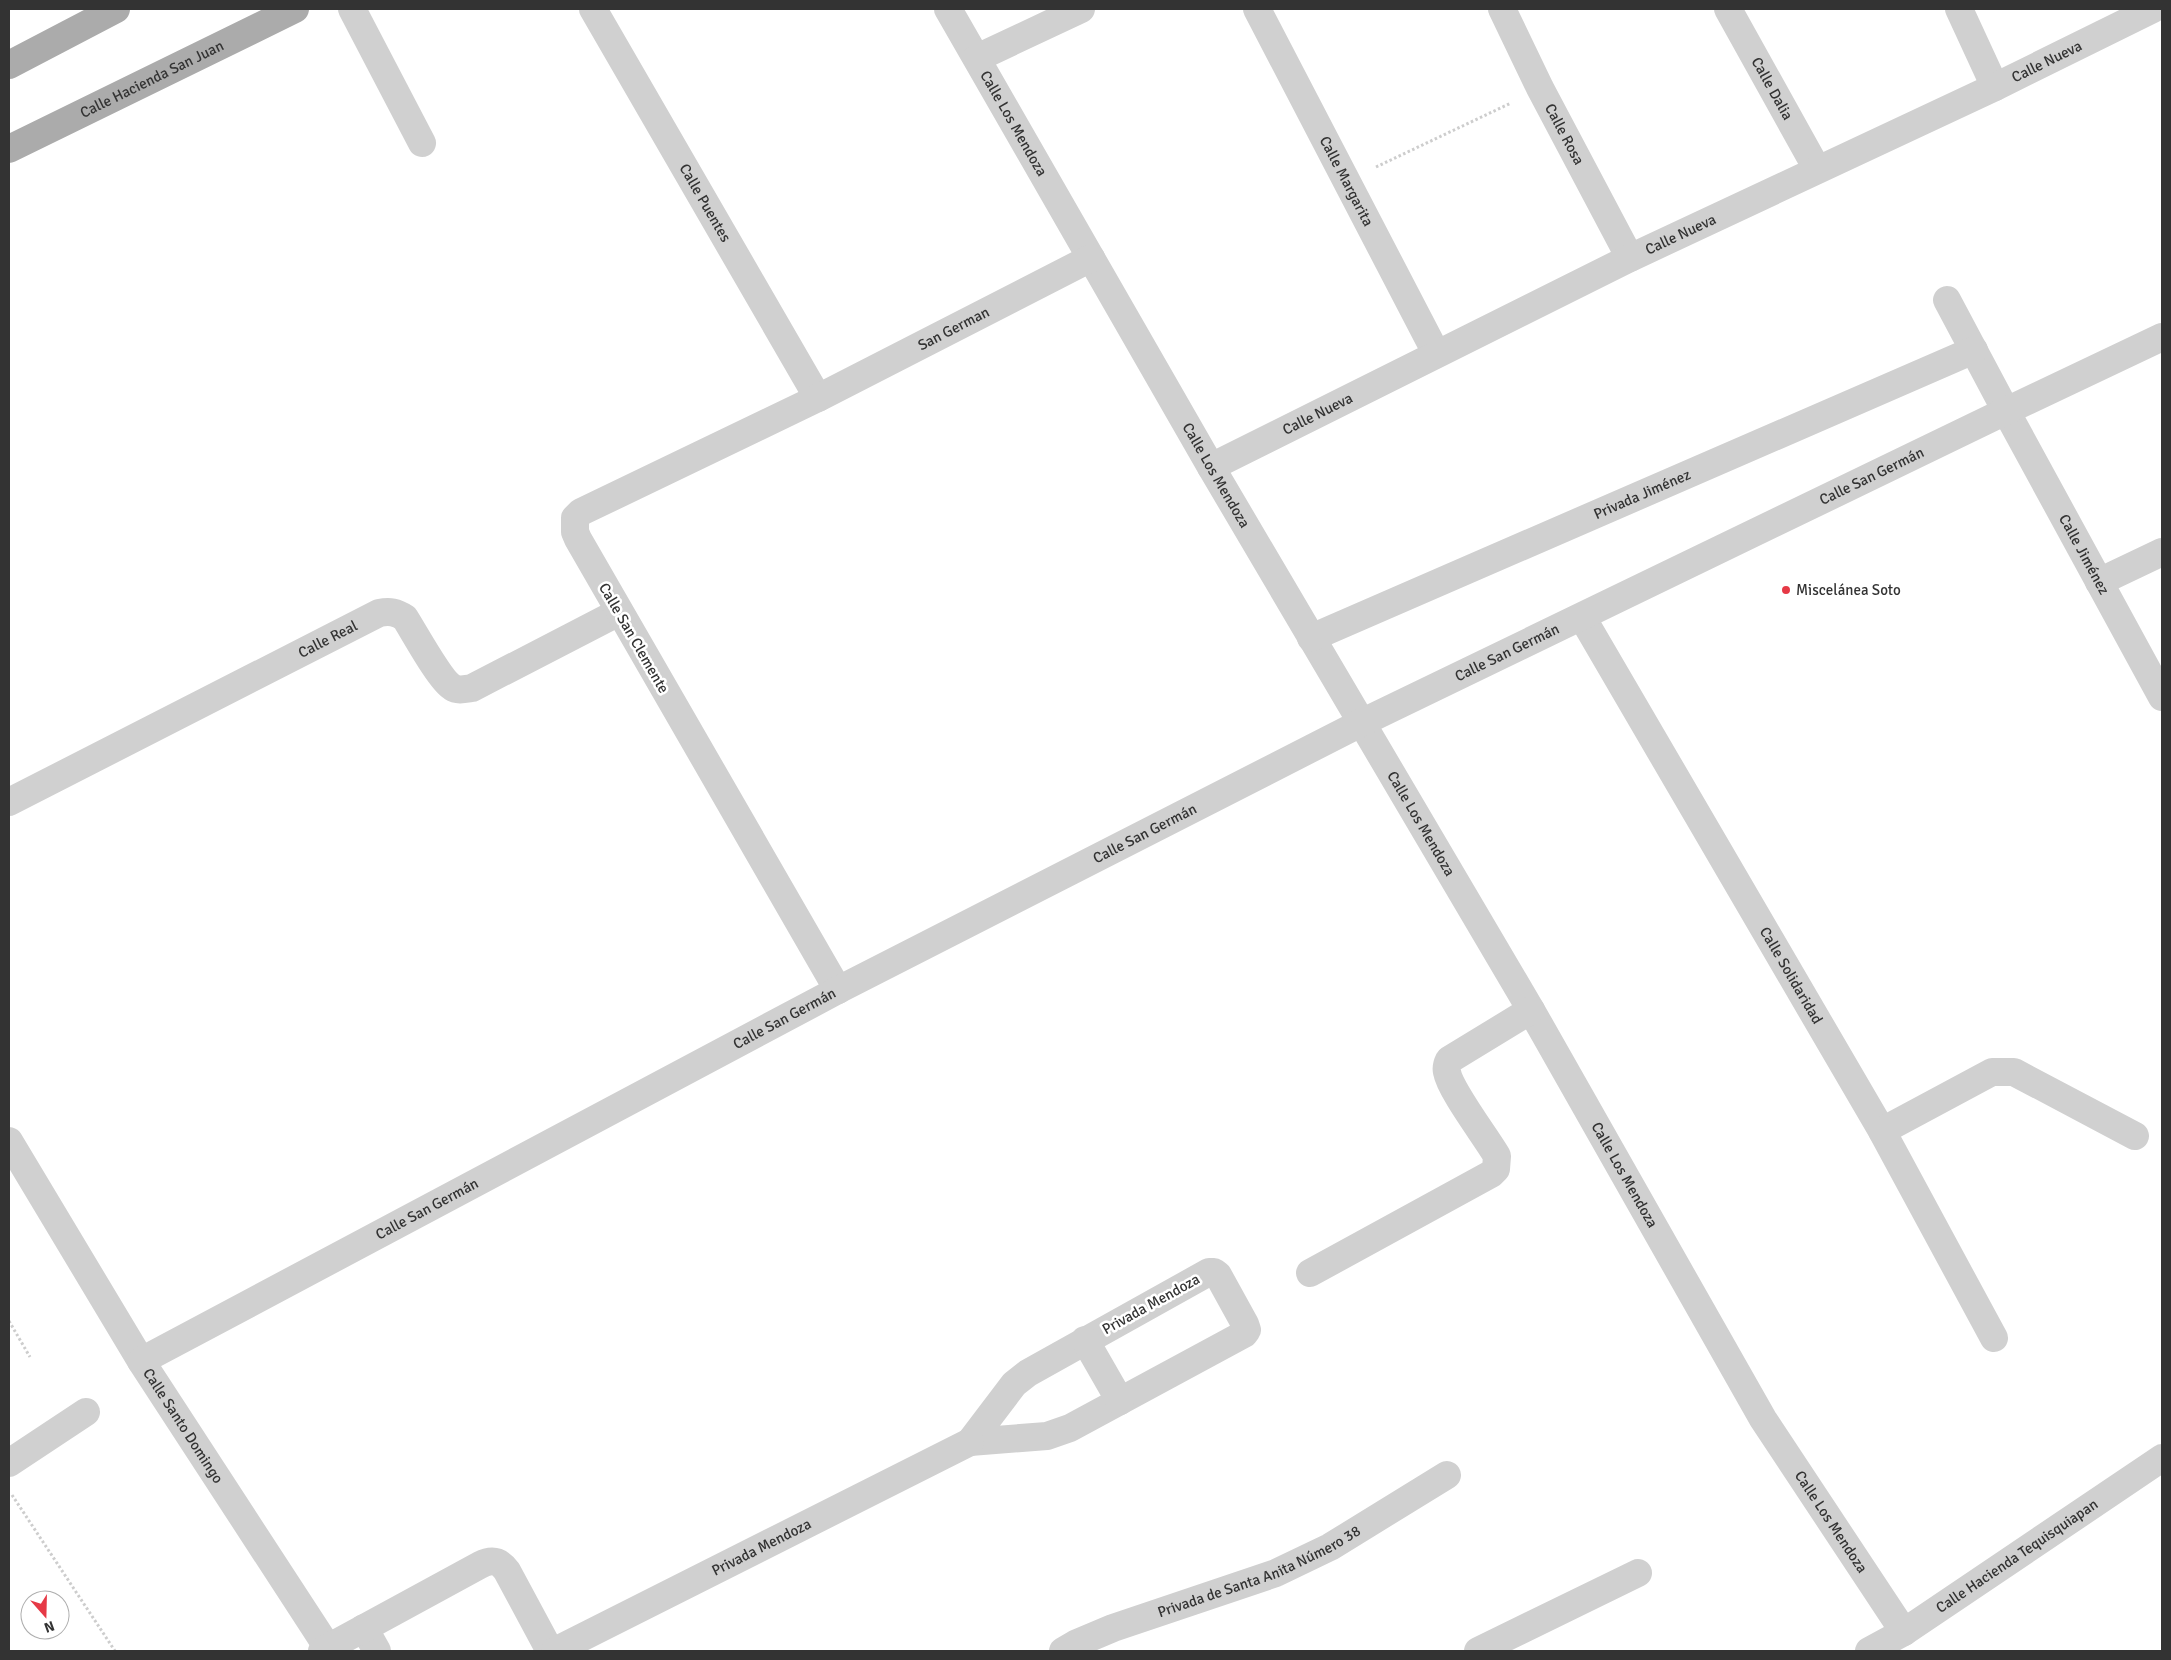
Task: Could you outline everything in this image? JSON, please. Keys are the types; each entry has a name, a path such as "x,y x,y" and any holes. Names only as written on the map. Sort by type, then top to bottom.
{"main road":[{"path":"9,65 116,9"},
{"name":"Calle Hacienda San Juan","path":"9,150 295,9"}],"street":[{"path":"352,9 422,143"},
{"name":"Calle Puentes","path":"593,9 818,398"},
{"name":"Calle Los Mendoza","path":"948,9 1211,467 1531,1010 1763,1419 1904,1632"},
{"path":"977,58 1081,9"},
{"name":"Calle Margarita","path":"1258,9 1436,353"},
{"name":"Calle Rosa","path":"1502,9 1540,88 1630,258"},
{"name":"Calle Dalia","path":"1728,9 1817,169"},
{"path":"1959,9 1995,87"},
{"name":"Calle Nueva","path":"1211,467 1436,353 1630,258 1995,87 2153,9"},
{"name":"San German","path":"818,398 1090,258"},
{"path":"1947,300 2006,411"},
{"name":"Calle San Germán","path":"141,1361 838,990 1361,723 2162,337"},
{"name":"Privada Jiménez","path":"1311,638 1974,350"},
{"name":"Calle San Clemente","path":"818,398 581,512 575,518 575,532 619,612 838,990"},
{"name":"Calle Jiménez","path":"2006,411 2162,697"},
{"path":"2099,582 2162,552"},
{"name":"Calle Real","path":"9,802 379,613 397,612 405,618 442,677 450,686 458,690 472,688 619,612"},
{"name":"Calle Solidaridad","path":"1582,617 1882,1131 1994,1338"},
{"path":"1310,1273 1491,1174 1496,1169 1497,1156 1454,1087 1447,1073 1447,1066 1449,1060 1531,1010"},
{"path":"1882,1131 1992,1072 2014,1072 2135,1136"},
{"name":"Calle Santo Domingo","path":"9,1141 141,1361 325,1650 371,1640"},
{"name":"Privada Mendoza","path":"555,1651 970,1442 1047,1436 1070,1428 1244,1334 1247,1330 1245,1324 1218,1275 1214,1272 1208,1272 1028,1373 1014,1384 970,1442"},
{"path":"1085,1340 1120,1401"},
{"path":"9,1462 86,1412"},
{"name":"Calle Hacienda Tequisquiapan","path":"1869,1651 1904,1632 2162,1458"},
{"name":"Privada de Santa Anita Número 38","path":"1063,1651 1074,1644 1113,1628 1276,1573 1330,1547 1447,1476"},
{"path":"371,1640 480,1564 494,1561 502,1564 550,1651"},
{"path":"1478,1651 1638,1573"}],"path":[{"path":"1346,181 1540,88"},
{"path":"9,1321 30,1357"},
{"path":"9,1491 115,1651"}],"place":[{"name":"Miscelánea Soto","path":"1786,590"}]}
